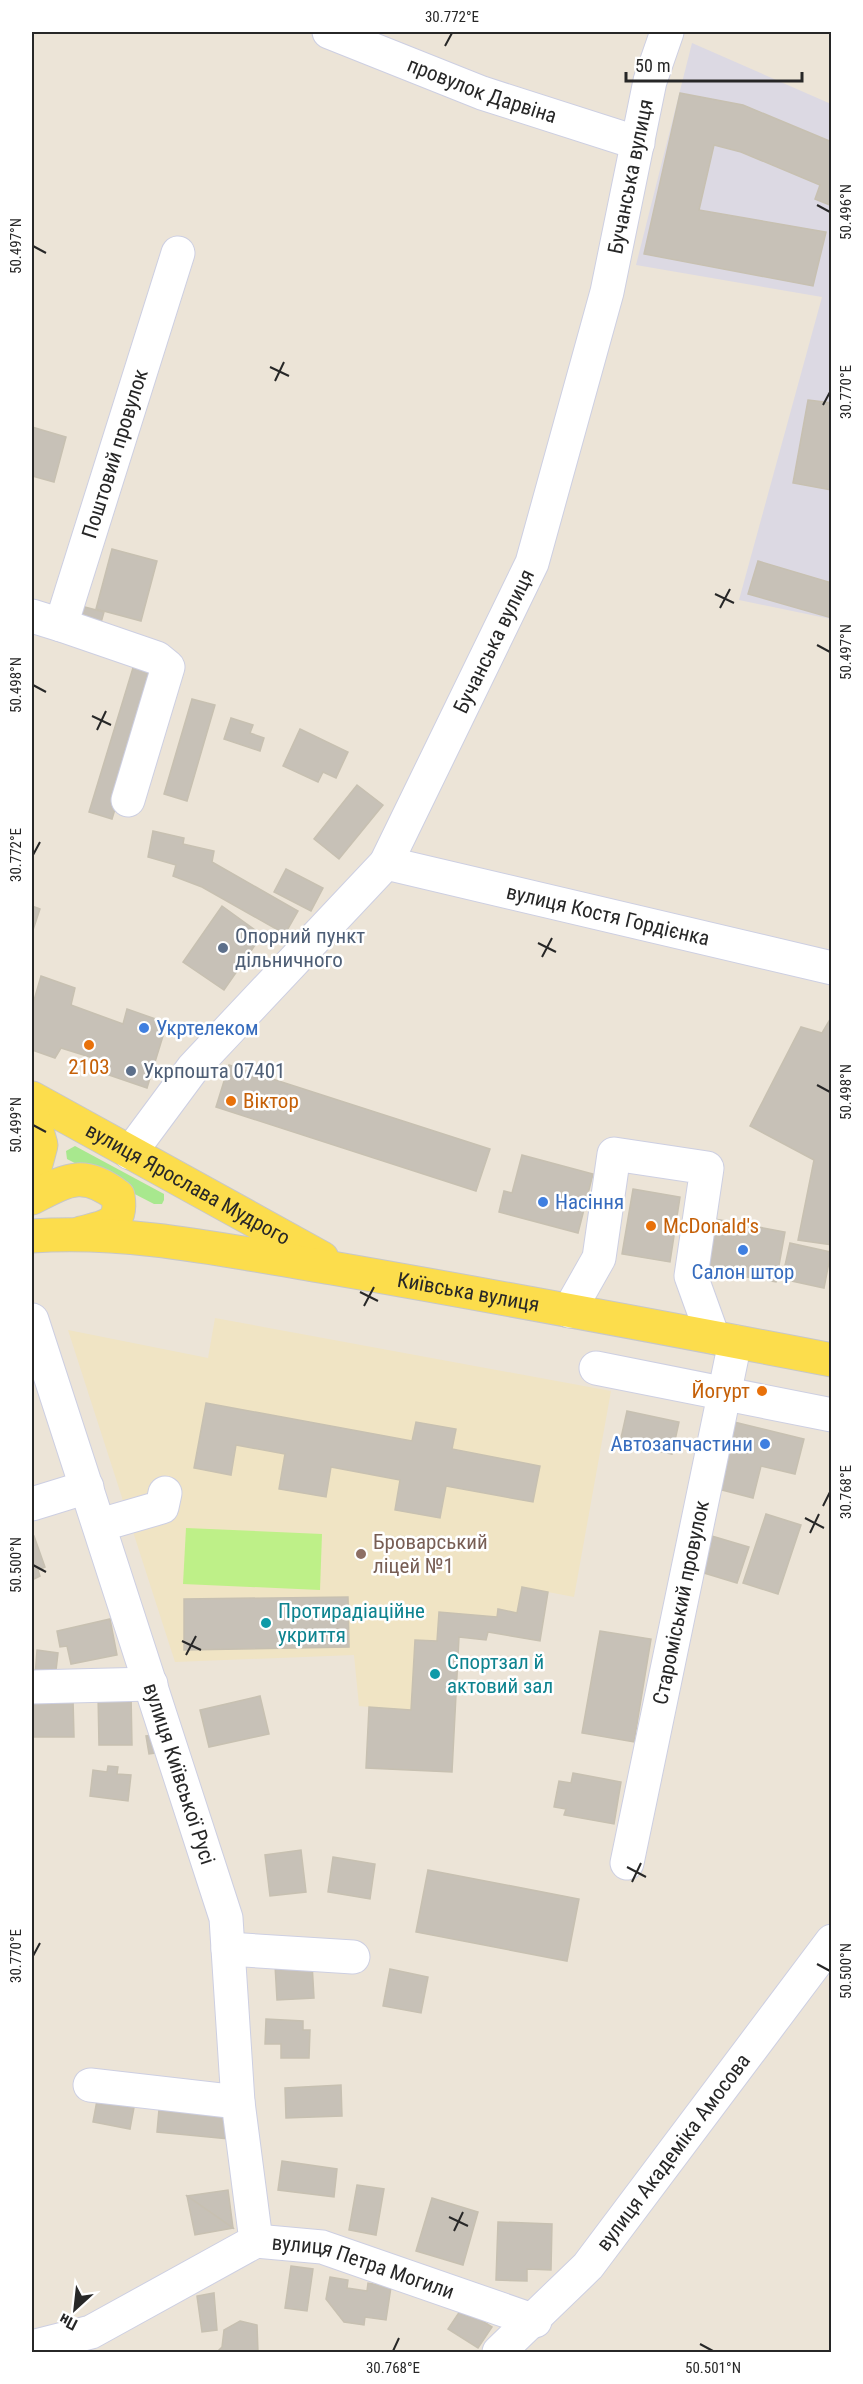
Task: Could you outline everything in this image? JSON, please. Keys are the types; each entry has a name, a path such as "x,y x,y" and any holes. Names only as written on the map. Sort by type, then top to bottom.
{"main road":[{"name":"вулиця Ярослава Мудрого","path":"32,1098 344,1270"},
{"path":"32,1113 41,1144 32,1179"},
{"path":"32,1198 69,1180 81,1179 94,1180 118,1196 120,1209 115,1220 106,1227 77,1234"},
{"name":"Київська вулиця","path":"32,1236 77,1234 144,1237 344,1270 831,1360"}],"street":[{"name":"провулок Дарвіна","path":"329,32 482,93 638,143"},
{"name":"Бучанська вулиця","path":"130,1153 193,1068 386,863 532,563 608,292 650,81 667,32"},
{"name":"Поштовий провулок","path":"46,621 178,253"},
{"path":"46,621 157,658 168,667 128,800"},
{"name":"вулиця Костя Гордієнка","path":"386,863 831,968"},
{"path":"569,1311 598,1258 614,1154 707,1168 691,1276 724,1340"},
{"name":"вулиця Київської Русі","path":"32,1320 226,1918 238,2102 256,2241"},
{"name":"Староміський провулок","path":"627,1863 723,1394 724,1340"},
{"path":"596,1368 831,1415"},
{"path":"32,1504 87,1487"},
{"path":"100,1525 162,1507 165,1493"},
{"path":"32,1687 151,1684"},
{"name":"вулиця Академіка Амосова","path":"499,2352 534,2321 588,2266 831,1941"},
{"path":"228,1949 353,1957"},
{"path":"90,2085 238,2102"},
{"name":"вулиця Петра Могили","path":"32,2347 91,2332 256,2241 322,2247 534,2321"}],"shaded area":[{"path":"692,43 831,104 831,619 739,600 822,297 636,265"},
{"name":"Броварський ліцей №1","path":"215,1318 611,1391 574,1597 548,1592 540,1641 488,1632 486,1640 459,1637 452,1772 366,1768 369,1707 359,1706 354,1655 175,1662 68,1330 208,1358"}],"green space":[{"path":"75,1146 164,1194 162,1204 154,1204 67,1159 66,1151"},
{"path":"186,1528 322,1534 320,1590 183,1584"}],"building":[{"path":"680,93 743,105 832,142 832,206 815,199 820,185 741,152 714,145 699,210 826,232 813,286 644,254"},
{"path":"808,400 832,403 832,490 793,483"},
{"path":"32,427 66,437 54,482 32,476"},
{"path":"112,549 157,561 141,621 96,609"},
{"path":"758,561 832,583 832,618 748,594"},
{"path":"81,606 104,612 100,626 77,620"},
{"path":"136,658 159,665 112,819 89,812"},
{"path":"192,699 215,705 187,801 164,794"},
{"path":"231,718 253,725 250,733 264,738 260,751 224,739"},
{"path":"300,729 348,752 336,778 323,772 318,782 283,766"},
{"path":"357,785 383,805 339,859 314,839"},
{"path":"153,831 184,838 183,844 214,851 212,862 298,911 285,934 202,887 173,876 176,865 148,857"},
{"path":"286,869 323,888 311,911 274,892"},
{"path":"32,906 40,909 32,933"},
{"name":"Опорний пункт дільничного","path":"222,906 262,935 224,990 183,962"},
{"path":"41,976 75,988 71,1005 123,1024 127,1009 167,1023 147,1088 106,1074 109,1063 61,1048 55,1058 32,1050 32,1007"},
{"path":"832,1016 832,1245 798,1240 814,1160 750,1126 801,1027 822,1033"},
{"path":"229,1065 490,1149 476,1191 216,1107"},
{"name":"Насіння","path":"522,1155 593,1174 578,1233 499,1212 504,1191 512,1193"},
{"name":"McDonald's","path":"633,1189 680,1197 670,1262 622,1254"},
{"name":"Салон штор","path":"709,1218 785,1232 776,1282 700,1269"},
{"path":"790,1243 831,1252 824,1288 782,1279"},
{"path":"206,1403 412,1441 416,1422 456,1429 452,1449 540,1466 533,1502 446,1486 440,1518 395,1510 400,1480 331,1467 326,1497 279,1489 285,1454 236,1445 231,1475 194,1468"},
{"path":"627,1411 679,1422 672,1454 648,1449 649,1444 621,1438"},
{"path":"730,1421 804,1439 795,1474 761,1466 753,1498 714,1488"},
{"path":"766,1514 801,1525 778,1594 743,1583"},
{"path":"705,1534 749,1547 737,1583 694,1570"},
{"path":"34,1536 45,1567 38,1570 40,1576 32,1580 32,1537"},
{"name":"Спортзал й актовий зал","path":"522,1587 548,1592 540,1641 488,1632 486,1640 459,1637 452,1772 366,1768 369,1707 411,1710 415,1640 437,1641 439,1612 497,1617 498,1609 517,1613"},
{"name":"Протирадіаційне укриття","path":"348,1597 349,1647 184,1650 184,1599"},
{"path":"110,1619 117,1655 71,1664 67,1646 60,1647 57,1631"},
{"path":"600,1631 651,1639 634,1742 582,1733"},
{"path":"37,1650 58,1653 55,1679 35,1677"},
{"path":"98,1694 131,1694 132,1745 99,1745"},
{"path":"260,1696 269,1734 209,1747 200,1710"},
{"path":"32,1699 73,1699 74,1737 32,1737"},
{"path":"161,1734 163,1752 149,1754 146,1736"},
{"path":"108,1766 118,1767 117,1774 131,1775 128,1801 90,1796 93,1770 107,1772"},
{"path":"573,1773 621,1782 614,1824 564,1815 566,1809 554,1807 559,1781 571,1783"},
{"path":"301,1850 306,1892 270,1896 265,1855"},
{"path":"333,1857 375,1864 370,1899 328,1892"},
{"path":"428,1870 579,1899 567,1961 416,1932"},
{"path":"312,1963 314,1998 277,2000 275,1965"},
{"path":"390,1969 428,1977 421,2013 383,2006"},
{"path":"266,2019 303,2021 303,2030 310,2030 309,2058 281,2058 281,2044 265,2044"},
{"path":"341,2085 342,2116 286,2118 285,2088"},
{"path":"98,2095 135,2102 130,2129 93,2122"},
{"path":"160,2098 232,2105 229,2139 157,2132"},
{"path":"282,2161 337,2169 334,2197 278,2190"},
{"path":"357,2185 384,2189 376,2235 349,2230"},
{"path":"228,2190 233,2228 187,2196"},
{"path":"187,2196 233,2228 195,2235"},
{"path":"432,2198 478,2212 463,2265 416,2251"},
{"path":"498,2222 552,2224 551,2270 527,2269 527,2281 496,2280"},
{"path":"291,2266 313,2269 307,2311 285,2308"},
{"path":"330,2277 348,2280 347,2288 367,2291 368,2283 391,2287 386,2320 365,2317 364,2325 344,2322 326,2299"},
{"path":"214,2293 217,2330 202,2332 197,2296"},
{"path":"462,2308 492,2327 478,2348 448,2329"},
{"path":"240,2321 257,2325 258,2352 217,2352 222,2347 224,2330"}],"place":[{"name":"Опорний пункт дільничного","path":"223,948"},
{"name":"Укртелеком","path":"144,1028"},
{"name":"2103","path":"89,1045"},
{"name":"Укрпошта 07401","path":"131,1071"},
{"name":"Віктор","path":"231,1101"},
{"name":"Насіння","path":"543,1202"},
{"name":"McDonald's","path":"651,1226"},
{"name":"Салон штор","path":"743,1250"},
{"name":"Йогурт","path":"762,1391"},
{"name":"Автозапчастини","path":"765,1444"},
{"name":"Броварський ліцей №1","path":"361,1554"},
{"name":"Протирадіаційне укриття","path":"266,1623"},
{"name":"Спортзал й актовий зал","path":"435,1674"}]}
